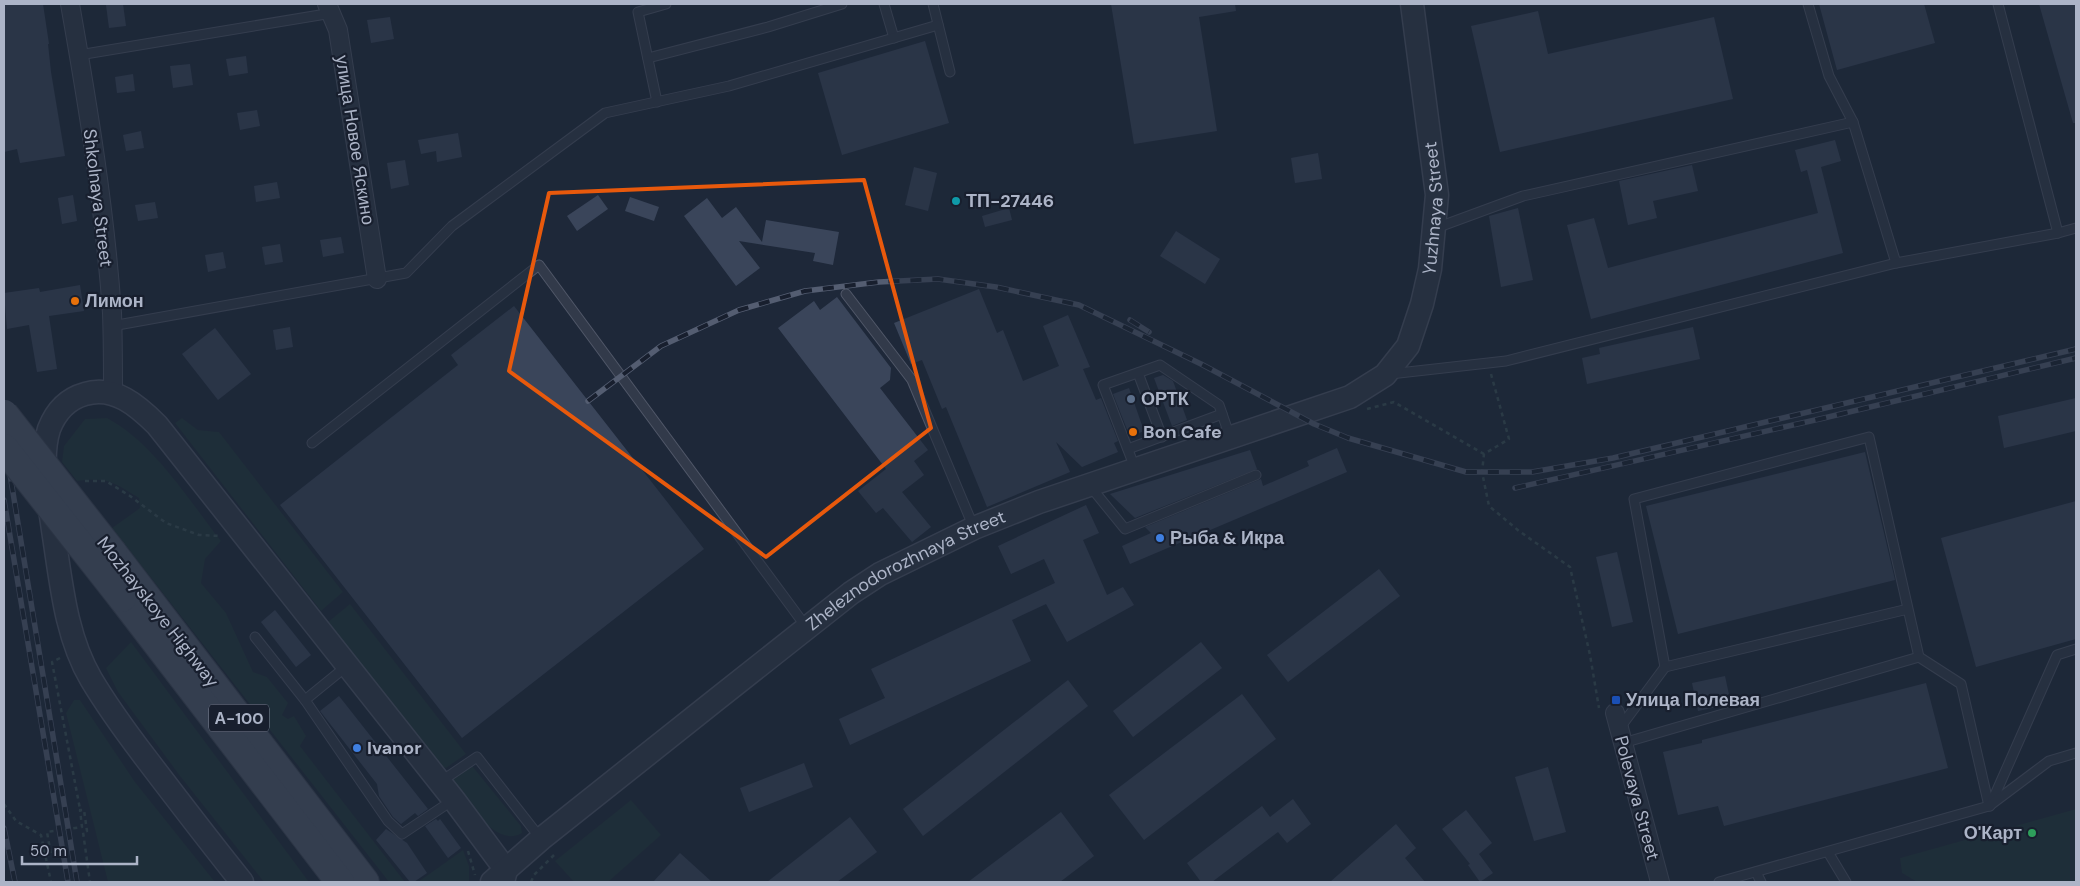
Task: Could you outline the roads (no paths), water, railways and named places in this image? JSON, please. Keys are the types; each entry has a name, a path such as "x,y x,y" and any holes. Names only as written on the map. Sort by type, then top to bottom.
{"main road":[{"name":"Mozhayskoye Highway","path":"4,414 365,882"},
{"name":"Mozhayskoye Highway","path":"4,448 340,882"}],"street":[{"name":"Shkolnaya Street","path":"70,4 102,214 112,326 113,394"},
{"name":"Yuzhnaya Street","path":"1385,375 1408,346 1422,304 1430,268 1437,195 1412,4"},
{"name":"улица Новое Яскино","path":"329,8 338,30 377,279"},
{"name":"Zheleznodorozhnaya Street","path":"494,878 548,847 807,628 851,593 880,574 974,528 1089,484 1131,459 1230,437 1350,398 1385,375"},
{"path":"242,882 177,800 117,718 91,679 83,662 64,596 46,484 45,452 49,431 55,415 64,404 76,396 90,392 121,396 141,409 157,425 454,800 494,878"},
{"name":"Polevaya Street","path":"1619,728 1660,882"}],"lane":[{"path":"657,102 638,12 666,4"},
{"path":"648,58 768,27 842,4"},
{"path":"884,4 894,38"},
{"path":"933,4 950,72"},
{"path":"1808,4 1829,76 1853,122 1896,262"},
{"path":"1998,4 2058,233"},
{"path":"79,55 329,8"},
{"path":"112,326 406,273 452,226 605,113 729,86 938,25"},
{"path":"1434,228 1523,196 1853,122"},
{"path":"1385,375 1506,361 1896,262 2058,233 2076,228"},
{"path":"312,444 539,265 807,628"},
{"path":"846,294 912,380 974,528"},
{"path":"1222,414 1162,437 1131,459 1103,385 1160,365 1219,404 1230,437"},
{"path":"1138,373 1162,437"},
{"path":"1665,666 1634,499 1869,437 1919,657 1961,684 1990,806"},
{"path":"1089,484 1125,529 1256,475"},
{"path":"1619,728 1665,666 1908,608"},
{"path":"255,637 305,700 388,821 402,834 454,800"},
{"path":"1990,806 2057,654 2076,649"},
{"path":"1619,728 1919,657"},
{"path":"305,700 348,665"},
{"path":"1719,882 1990,806 2049,761 2076,753"},
{"path":"440,782 477,756 548,847"},
{"path":"1828,852 1846,882"},
{"path":"1756,872 1761,882"}],"railway":[{"path":"588,401 661,346 739,310 805,291 879,282 938,279 996,287 1079,305 1201,364 1314,424 1348,438 1466,472 1532,472 1613,458 2076,349"},
{"path":"1130,320 1149,332"},
{"path":"1515,488 1824,418 2076,358"},
{"path":"4,438 77,882"},
{"path":"4,500 68,882"},
{"path":"4,828 15,882"}],"place":[{"name":"ТП-27446","path":"956,201"},
{"name":"Лимон","path":"75,301"},
{"name":"ОРТК","path":"1131,399"},
{"name":"Bon Cafe","path":"1133,432"},
{"name":"Рыба & Икра","path":"1160,538"},
{"name":"Улица Полевая","path":"1616,700"},
{"name":"Ivanor","path":"357,748"},
{"name":"О'Карт","path":"2032,833"}]}
